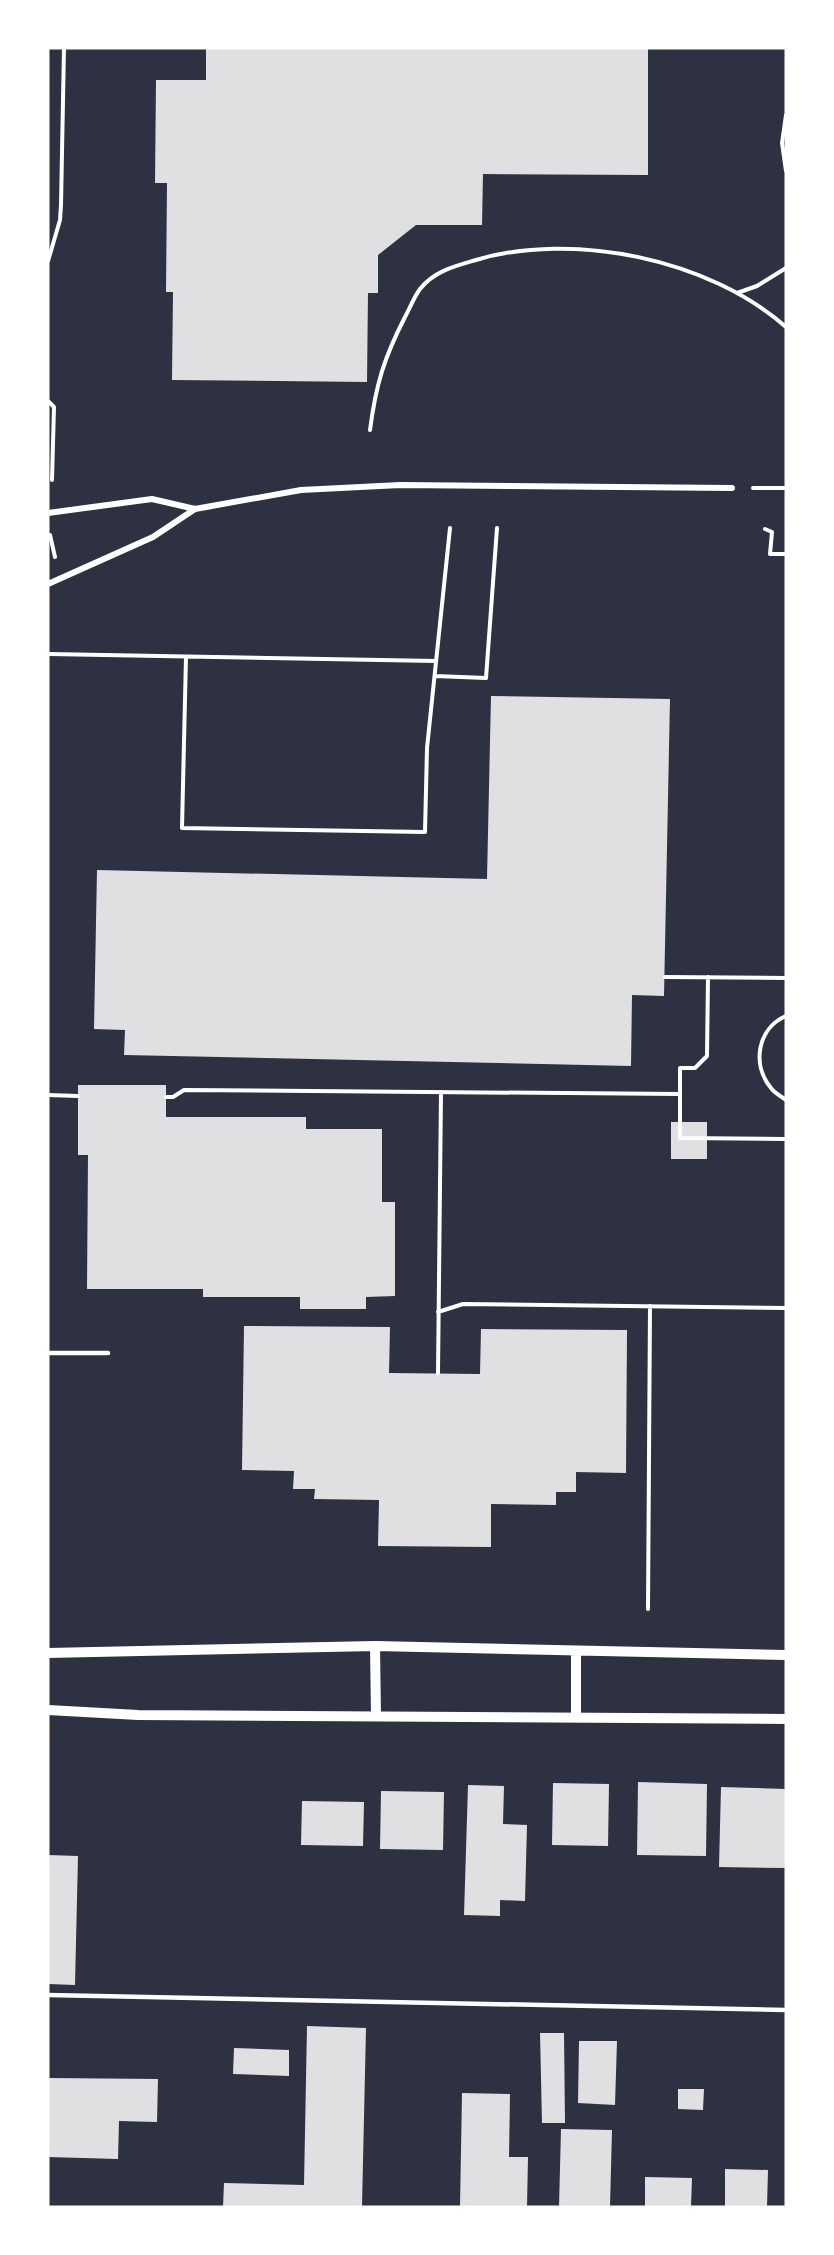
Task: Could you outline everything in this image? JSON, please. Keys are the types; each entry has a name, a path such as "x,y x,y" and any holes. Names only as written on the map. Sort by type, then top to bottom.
{"street":[{"path":"48,513 152,499 195,509 301,490 400,485 732,488"},
{"path":"48,584 153,537 195,509"},
{"path":"375,1646 376,1716"},
{"path":"48,1653 375,1646 786,1654"},
{"path":"576,1650 576,1718"},
{"path":"48,1710 138,1715 786,1719"}],"lane":[{"path":"48,1353 108,1353"},
{"path":"48,1995 786,2010"}],"path":[{"path":"48,261 60,220 64,48"},
{"path":"786,115 782,143 786,171"},
{"path":"370,430 382,365 420,289 443,269 496,254 539,249 615,252 684,270 736,293 786,327"},
{"path":"736,293 757,286 786,268"},
{"path":"48,401 54,407 52,480"},
{"path":"732,488 786,488"},
{"path":"186,657 182,828 425,832 427,748 450,528"},
{"path":"435,676 486,678 497,528"},
{"path":"765,529 772,532 770,554 786,554"},
{"path":"50,531 52,548 58,563"},
{"path":"49,654 436,662"},
{"path":"664,977 786,978"},
{"path":"708,977 707,1056 695,1068 680,1068 680,1138 786,1139"},
{"path":"786,1016 775,1021 763,1035 759,1049 762,1071 771,1089 786,1100"},
{"path":"166,1097 173,1097 184,1090 680,1094"},
{"path":"438,1373 441,1092"},
{"path":"48,1095 78,1096"},
{"path":"438,1312 463,1304 786,1308"},
{"path":"648,1610 650,1306"}],"building":[{"path":"206,48 648,48 648,175 483,174 482,225 416,225 378,255 378,293 368,293 367,382 172,380 173,292 166,292 167,183 155,183 156,80 206,80"},
{"path":"491,696 670,699 664,996 632,995 631,1066 124,1055 125,1030 94,1029 97,870 487,879"},
{"path":"78,1085 166,1085 166,1117 306,1117 306,1129 382,1129 382,1202 395,1202 395,1296 366,1297 366,1309 300,1309 300,1297 203,1297 203,1289 87,1289 88,1155 78,1155"},
{"path":"671,1122 707,1122 707,1159 671,1159"},
{"path":"244,1326 390,1327 389,1373 480,1374 481,1329 627,1330 626,1473 576,1472 576,1492 556,1492 556,1505 491,1504 491,1547 378,1546 379,1500 314,1499 315,1489 293,1489 294,1471 242,1470"},
{"path":"638,1782 707,1784 706,1856 637,1855"},
{"path":"553,1783 609,1784 608,1846 552,1845"},
{"path":"468,1785 504,1786 503,1824 527,1825 525,1901 500,1900 500,1916 464,1915"},
{"path":"721,1787 786,1789 786,1868 719,1867"},
{"path":"381,1791 444,1792 443,1850 380,1849"},
{"path":"302,1801 364,1802 363,1846 301,1845"},
{"path":"48,1855 78,1856 75,1985 48,1984"},
{"path":"307,2026 366,2028 362,2207 223,2207 224,2183 304,2185"},
{"path":"540,2033 564,2033 565,2123 542,2123"},
{"path":"579,2041 617,2041 615,2105 578,2103"},
{"path":"234,2048 289,2050 289,2076 233,2074"},
{"path":"48,2078 158,2079 157,2122 119,2121 118,2159 48,2157"},
{"path":"678,2089 704,2089 703,2110 678,2109"},
{"path":"462,2093 510,2094 509,2157 528,2157 527,2207 460,2207"},
{"path":"561,2129 612,2130 610,2207 559,2207"},
{"path":"725,2169 768,2170 767,2207 725,2207"},
{"path":"645,2177 692,2178 691,2207 645,2207"}]}
